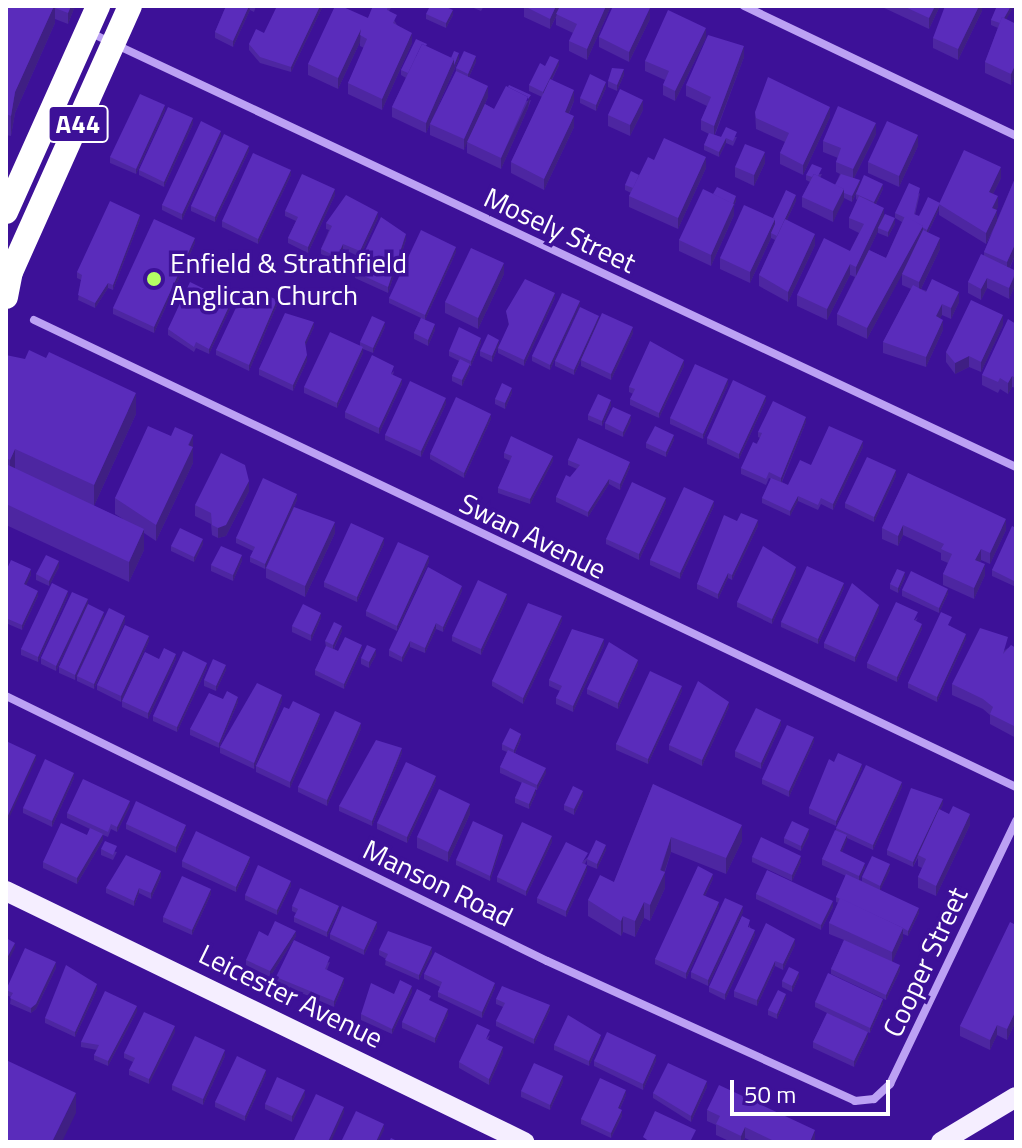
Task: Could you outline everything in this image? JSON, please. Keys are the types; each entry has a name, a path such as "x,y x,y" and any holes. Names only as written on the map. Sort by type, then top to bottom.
{"highway":[{"name":"A44","path":"6,212 20,170 98,6"},
{"name":"A44","path":"6,297 9,277 130,6"}],"main road":[{"name":"Leicester Avenue","path":"6,877 32,901"},
{"name":"Leicester Avenue","path":"6,891 524,1142"},
{"path":"941,1142 1016,1097"}],"street":[{"path":"744,6 1016,136"},
{"name":"Mosely Street","path":"86,31 1016,467"},
{"name":"Swan Avenue","path":"34,320 1016,787"},
{"name":"Manson Road","path":"6,696 547,961 855,1101"},
{"name":"Cooper Street","path":"855,1101 874,1099 890,1084 1016,821"}],"building":[{"path":"6,6 54,6 15,92 11,116 6,114"},
{"path":"55,6 71,6 68,13"},
{"path":"226,6 249,6 233,41 215,32"},
{"path":"277,6 320,6 291,67 260,57 249,44 256,29 264,33"},
{"path":"335,6 368,18 373,6 388,6 387,10 397,15 393,23 412,33 382,99 348,83 367,39 360,35 361,29 338,78 308,64"},
{"path":"430,6 453,10 446,23 426,14"},
{"path":"524,6 556,6 550,19"},
{"path":"560,6 606,6 587,49 569,41 577,24 556,14"},
{"path":"613,6 650,8 629,52 599,37"},
{"path":"903,6 935,6 929,18"},
{"path":"945,6 979,6 958,49 933,38"},
{"path":"997,6 1011,6 1000,23 991,20"},
{"path":"668,10 706,28 675,91 663,85 669,71 645,61"},
{"path":"1002,17 1016,24 1016,63 1011,74 985,62"},
{"path":"708,35 744,46 714,126 701,120 711,97 686,85"},
{"path":"416,39 427,44 422,44 408,73 401,70"},
{"path":"422,44 454,59 426,123 392,107"},
{"path":"454,51 459,53 454,65 451,58"},
{"path":"464,51 476,56 468,74 456,68"},
{"path":"550,56 559,60 543,92 529,85 540,63 545,66"},
{"path":"612,68 624,69 617,85 608,81"},
{"path":"456,71 488,86 464,139 430,124"},
{"path":"590,74 606,82 596,105 580,98"},
{"path":"768,77 830,107 803,165 780,153 789,133 756,118 755,112"},
{"path":"550,79 574,90 565,112 574,116 544,179 511,162"},
{"path":"509,85 531,95 528,99"},
{"path":"506,86 528,97 501,158 467,142 485,104 494,109"},
{"path":"620,89 643,100 630,125 608,115"},
{"path":"140,94 165,105 136,169 110,157"},
{"path":"838,106 876,123 853,169 836,162 841,148 823,141"},
{"path":"168,107 193,118 164,182 139,170"},
{"path":"201,121 221,131 182,214 162,205"},
{"path":"887,121 918,135 899,176 868,162"},
{"path":"726,127 737,132 733,141 726,138 719,152 704,145 709,133 721,137"},
{"path":"224,134 249,146 215,217 191,206"},
{"path":"664,138 706,157 678,218 629,196 648,157 654,160"},
{"path":"745,144 765,152 754,175 735,167"},
{"path":"964,150 1001,167 989,192 998,196 992,208 997,210 986,233 939,204"},
{"path":"253,153 291,170 258,239 222,221"},
{"path":"812,164 822,168 818,176 806,175"},
{"path":"631,171 639,175 633,188 625,185"},
{"path":"302,174 335,189 308,247 288,238 298,217 285,211"},
{"path":"814,174 844,189 833,211 802,197"},
{"path":"841,174 860,180 852,196 835,185"},
{"path":"864,175 883,184 874,202 856,194"},
{"path":"1016,176 1016,242 1007,262 984,252"},
{"path":"909,183 920,188 914,214 919,216 928,197 940,203 927,230 895,213"},
{"path":"717,187 736,196 733,204 713,194"},
{"path":"703,189 734,204 711,255 679,240"},
{"path":"786,190 796,195 777,236 771,233 775,224 773,218"},
{"path":"346,195 378,212 360,251 343,244 337,257 321,249 332,226 326,223"},
{"path":"859,196 884,208 856,267 850,264 827,309 797,295 824,238 850,251 864,224 849,218"},
{"path":"110,201 140,215 113,285 108,283 95,303 78,295 82,275 77,272"},
{"path":"744,205 775,219 750,272 720,258"},
{"path":"885,214 895,218 888,232 878,228"},
{"path":"905,216 923,226 867,328 837,314 869,250 886,258"},
{"path":"381,217 406,234 388,287 355,272"},
{"name":"Enfield & Strathfield Anglican Church","path":"154,219 195,238 154,327 113,308"},
{"path":"785,219 815,234 788,292 759,275"},
{"path":"421,230 456,247 425,315 389,298"},
{"path":"923,230 940,238 919,282 902,274"},
{"path":"471,248 504,263 478,318 445,302"},
{"path":"981,254 1016,271 1009,288 987,278 981,289 968,282"},
{"path":"525,279 555,293 524,360 498,348 509,324 506,311"},
{"path":"932,279 959,292 951,308 942,304 936,316 943,320 926,357 883,342 913,285 926,292"},
{"path":"190,282 231,302 209,349 196,342 194,347 168,329"},
{"path":"260,292 277,300 249,365 216,350 242,295 255,301"},
{"path":"562,293 580,301 550,365 532,356"},
{"path":"971,300 1003,315 981,362 969,356 955,363 946,352"},
{"path":"580,307 599,316 574,370 555,361"},
{"path":"285,313 314,322 305,342 307,355 293,385 259,369"},
{"path":"602,313 633,327 611,374 581,360"},
{"path":"372,316 385,322 373,348 360,342"},
{"path":"421,318 435,324 428,340 414,333"},
{"path":"1008,319 1016,324 1016,378 1012,376 1008,383 1000,378 998,382 982,375"},
{"path":"459,327 481,338 471,361 449,351"},
{"path":"330,332 363,347 337,403 304,387"},
{"path":"488,334 499,340 492,356 480,351"},
{"path":"650,341 684,360 659,413 630,399 635,389 629,387"},
{"path":"29,350 46,358 49,352 136,393 94,485 15,449 10,460 6,458 6,355 25,359"},
{"path":"372,355 394,366 391,374 402,379 379,428 345,412"},
{"path":"460,359 470,364 462,380 452,376"},
{"path":"695,364 728,379 703,434 670,418"},
{"path":"733,380 766,396 739,454 707,438"},
{"path":"410,381 446,398 421,451 385,435"},
{"path":"502,383 512,388 505,403 495,399"},
{"path":"598,394 611,400 602,421 588,415"},
{"path":"456,397 491,414 464,473 430,454"},
{"path":"773,401 806,417 781,478 769,472 766,479 741,468 753,442 757,444 762,433 758,432"},
{"path":"613,407 631,415 623,432 605,423"},
{"path":"148,426 171,436 175,427 193,435 188,445 193,447 156,525 115,498"},
{"path":"655,426 674,435 666,452 646,443"},
{"path":"829,426 863,441 833,504 821,498 818,505 798,496 790,511 762,498 771,478 788,485 800,460 811,465"},
{"path":"511,436 553,456 530,499 498,488 512,456 504,453"},
{"path":"578,438 630,462 620,484 609,479 588,512 556,497 566,475 570,477 580,465 568,460"},
{"path":"221,453 245,465 249,481 226,525 218,528 212,525 211,513 195,505"},
{"path":"867,457 896,470 874,517 845,503"},
{"path":"6,464 144,529 129,562 6,504"},
{"path":"908,473 1006,519 990,553 981,549 975,560 985,564 974,588 943,574 952,554 941,549 944,544 903,525 898,536 882,528"},
{"path":"263,478 297,494 265,564 250,557 255,547 236,538"},
{"path":"632,482 666,498 639,554 606,539"},
{"path":"684,487 714,501 680,573 650,560"},
{"path":"294,507 335,522 305,586 266,568"},
{"path":"741,513 758,520 732,575 728,573 718,594 697,584 724,515 737,521"},
{"path":"351,523 384,538 357,597 324,582"},
{"path":"1012,526 1016,528 1016,582 992,570"},
{"path":"180,528 203,539 194,557 171,546"},
{"path":"398,542 429,556 397,626 366,611"},
{"path":"221,546 242,555 233,575 211,565"},
{"path":"763,546 796,567 772,619 737,602"},
{"path":"46,555 59,561 49,581 36,574"},
{"path":"11,560 31,569 24,584 38,591 22,625 8,619 6,622 6,571"},
{"path":"807,566 844,583 818,639 781,622"},
{"path":"428,567 462,586 443,627 436,623 425,648 410,641 402,657 389,650"},
{"path":"897,569 905,572 898,588 890,584"},
{"path":"911,571 948,589 939,608 902,590"},
{"path":"478,580 507,594 481,649 452,636"},
{"path":"52,583 68,591 38,657 21,649"},
{"path":"852,583 879,605 855,657 824,643"},
{"path":"72,592 88,599 56,666 41,658"},
{"path":"896,602 918,612 914,620 922,624 897,677 867,663"},
{"path":"528,603 562,616 523,698 492,681"},
{"path":"88,604 104,612 75,675 59,667"},
{"path":"303,604 321,613 311,635 292,626"},
{"path":"109,608 125,616 94,684 77,676"},
{"path":"941,612 952,617 948,625 966,634 937,697 908,683"},
{"path":"334,622 342,626 333,645 325,641"},
{"path":"125,625 149,636 121,696 97,685"},
{"path":"980,628 1008,637 1003,654 1011,645 1016,648 1016,727 990,714 993,707 983,699 952,684"},
{"path":"572,629 604,639 573,706 556,698 562,686 549,680"},
{"path":"345,637 362,645 344,684 315,670 326,646 338,651"},
{"path":"609,642 638,660 618,703 587,689"},
{"path":"367,645 376,649 369,662 361,658"},
{"path":"164,648 176,654 148,713 122,701 145,652 159,659"},
{"path":"183,651 207,663 177,727 153,716"},
{"path":"213,659 226,665 216,686 204,680"},
{"path":"650,671 682,686 648,759 616,744"},
{"path":"698,681 729,702 702,760 669,745"},
{"path":"257,683 282,695 254,763 220,747"},
{"path":"227,691 238,697 219,743 190,729 209,693 223,699"},
{"path":"293,701 320,714 290,782 256,766 284,707 289,709"},
{"path":"756,708 781,720 761,763 735,751"},
{"path":"335,711 361,723 327,800 298,787"},
{"path":"787,725 814,737 789,791 762,779"},
{"path":"510,728 521,734 514,750 502,744"},
{"path":"376,740 402,748 372,821 339,806"},
{"path":"6,741 36,755 6,820"},
{"path":"508,750 546,768 537,785 500,767"},
{"path":"838,753 862,764 836,821 809,808 829,759 834,762"},
{"path":"45,759 74,773 52,821 23,808"},
{"path":"406,762 436,776 407,837 377,823"},
{"path":"866,765 902,782 873,845 836,828"},
{"path":"83,779 130,801 117,827 111,824 108,832 67,813"},
{"path":"522,782 536,788 529,804 515,798"},
{"path":"653,784 742,825 726,858 671,837 660,870 665,872 650,905 644,902 635,921 623,916 621,921 588,900 600,875 614,882"},
{"path":"573,786 583,791 574,809 564,805"},
{"path":"911,788 943,799 913,862 887,850"},
{"path":"439,789 470,804 448,852 417,837"},
{"path":"136,801 186,825 176,847 126,824"},
{"path":"953,806 970,814 936,886 918,877 926,859 918,855 939,809 949,814"},
{"path":"473,821 503,835 490,876 456,860"},
{"path":"792,821 809,829 801,846 784,838"},
{"path":"522,822 552,836 526,891 497,877"},
{"path":"61,823 87,835 90,828 103,834 77,878 43,862"},
{"path":"835,830 847,835 840,851 865,863 859,876 822,859"},
{"path":"196,831 250,857 236,887 182,861"},
{"path":"761,837 801,856 792,875 752,857"},
{"path":"596,840 606,845 597,864 587,859"},
{"path":"105,841 117,846 113,855 101,849"},
{"path":"566,842 588,853 582,863 587,865 566,911 537,898"},
{"path":"126,855 161,871 151,893 139,888 134,901 106,888"},
{"path":"872,856 890,864 880,886 862,877"},
{"path":"258,865 291,881 277,910 245,895"},
{"path":"698,866 713,874 703,895 719,902 686,973 655,959"},
{"path":"767,870 833,901 821,925 756,894"},
{"path":"846,874 919,908 908,931 836,897"},
{"path":"182,876 211,889 192,930 163,917"},
{"path":"300,888 339,906 327,932 294,917 298,909 292,906"},
{"path":"725,898 743,906 708,980 691,972"},
{"path":"840,898 903,928 892,952 829,923"},
{"path":"342,906 377,922 364,950 330,934"},
{"path":"742,916 750,920 748,927 755,930 725,994 709,987"},
{"path":"275,921 296,931 270,971 246,960 259,931 268,936"},
{"path":"1010,922 1016,925 1016,1010 1007,1029 997,1025 990,1040 960,1026"},
{"path":"766,923 795,939 783,964 775,961 757,1000 734,991"},
{"path":"388,931 432,947 419,975 385,960 388,954 379,950"},
{"path":"6,938 15,943 6,960"},
{"path":"294,940 330,957 325,969 344,978 334,1001 276,977"},
{"path":"844,940 900,965 886,995 831,969"},
{"path":"25,948 56,962 36,1004 31,1008 10,998 13,993 6,990"},
{"path":"435,952 495,983 482,1012 438,992 442,982 424,974"},
{"path":"66,965 97,984 75,1032 45,1018"},
{"path":"789,967 799,972 792,986 782,981"},
{"path":"828,973 883,999 870,1028 815,1002"},
{"path":"400,980 412,986 392,1029 361,1014 371,983 394,994"},
{"path":"502,986 550,1005 534,1039 496,1021 505,1003 496,999"},
{"path":"417,989 431,996 429,1000 448,1009 435,1038 402,1022"},
{"path":"778,990 786,994 777,1014 768,1010"},
{"path":"105,991 137,1006 108,1061 94,1055 99,1045 81,1042"},
{"path":"144,1012 175,1026 149,1079 129,1070 135,1058 124,1053"},
{"path":"827,1013 868,1032 854,1061 813,1042"},
{"path":"568,1015 601,1035 589,1061 554,1045"},
{"path":"477,1024 490,1030 486,1039 503,1047 489,1079 459,1062"},
{"path":"607,1032 656,1055 643,1084 594,1061"},
{"path":"195,1036 225,1050 203,1099 172,1085"},
{"path":"237,1056 266,1070 245,1116 215,1102"},
{"path":"6,1060 76,1093 52,1142 13,1142 6,1139"},
{"path":"534,1063 563,1076 550,1105 521,1091"},
{"path":"668,1063 707,1081 691,1116 653,1093"},
{"path":"277,1077 305,1090 292,1116 265,1104"},
{"path":"600,1078 626,1090 618,1108 622,1110 611,1133 581,1119"},
{"path":"719,1085 815,1130 810,1142 776,1142 745,1127 741,1136 716,1124 720,1116 707,1110"},
{"path":"316,1094 344,1107 328,1142 293,1142"},
{"path":"356,1111 384,1124 376,1142 341,1142"},
{"path":"655,1111 696,1130 690,1142 650,1142 643,1137"}],"place":[{"name":"Enfield & Strathfield Anglican Church","path":"154,279"}]}
